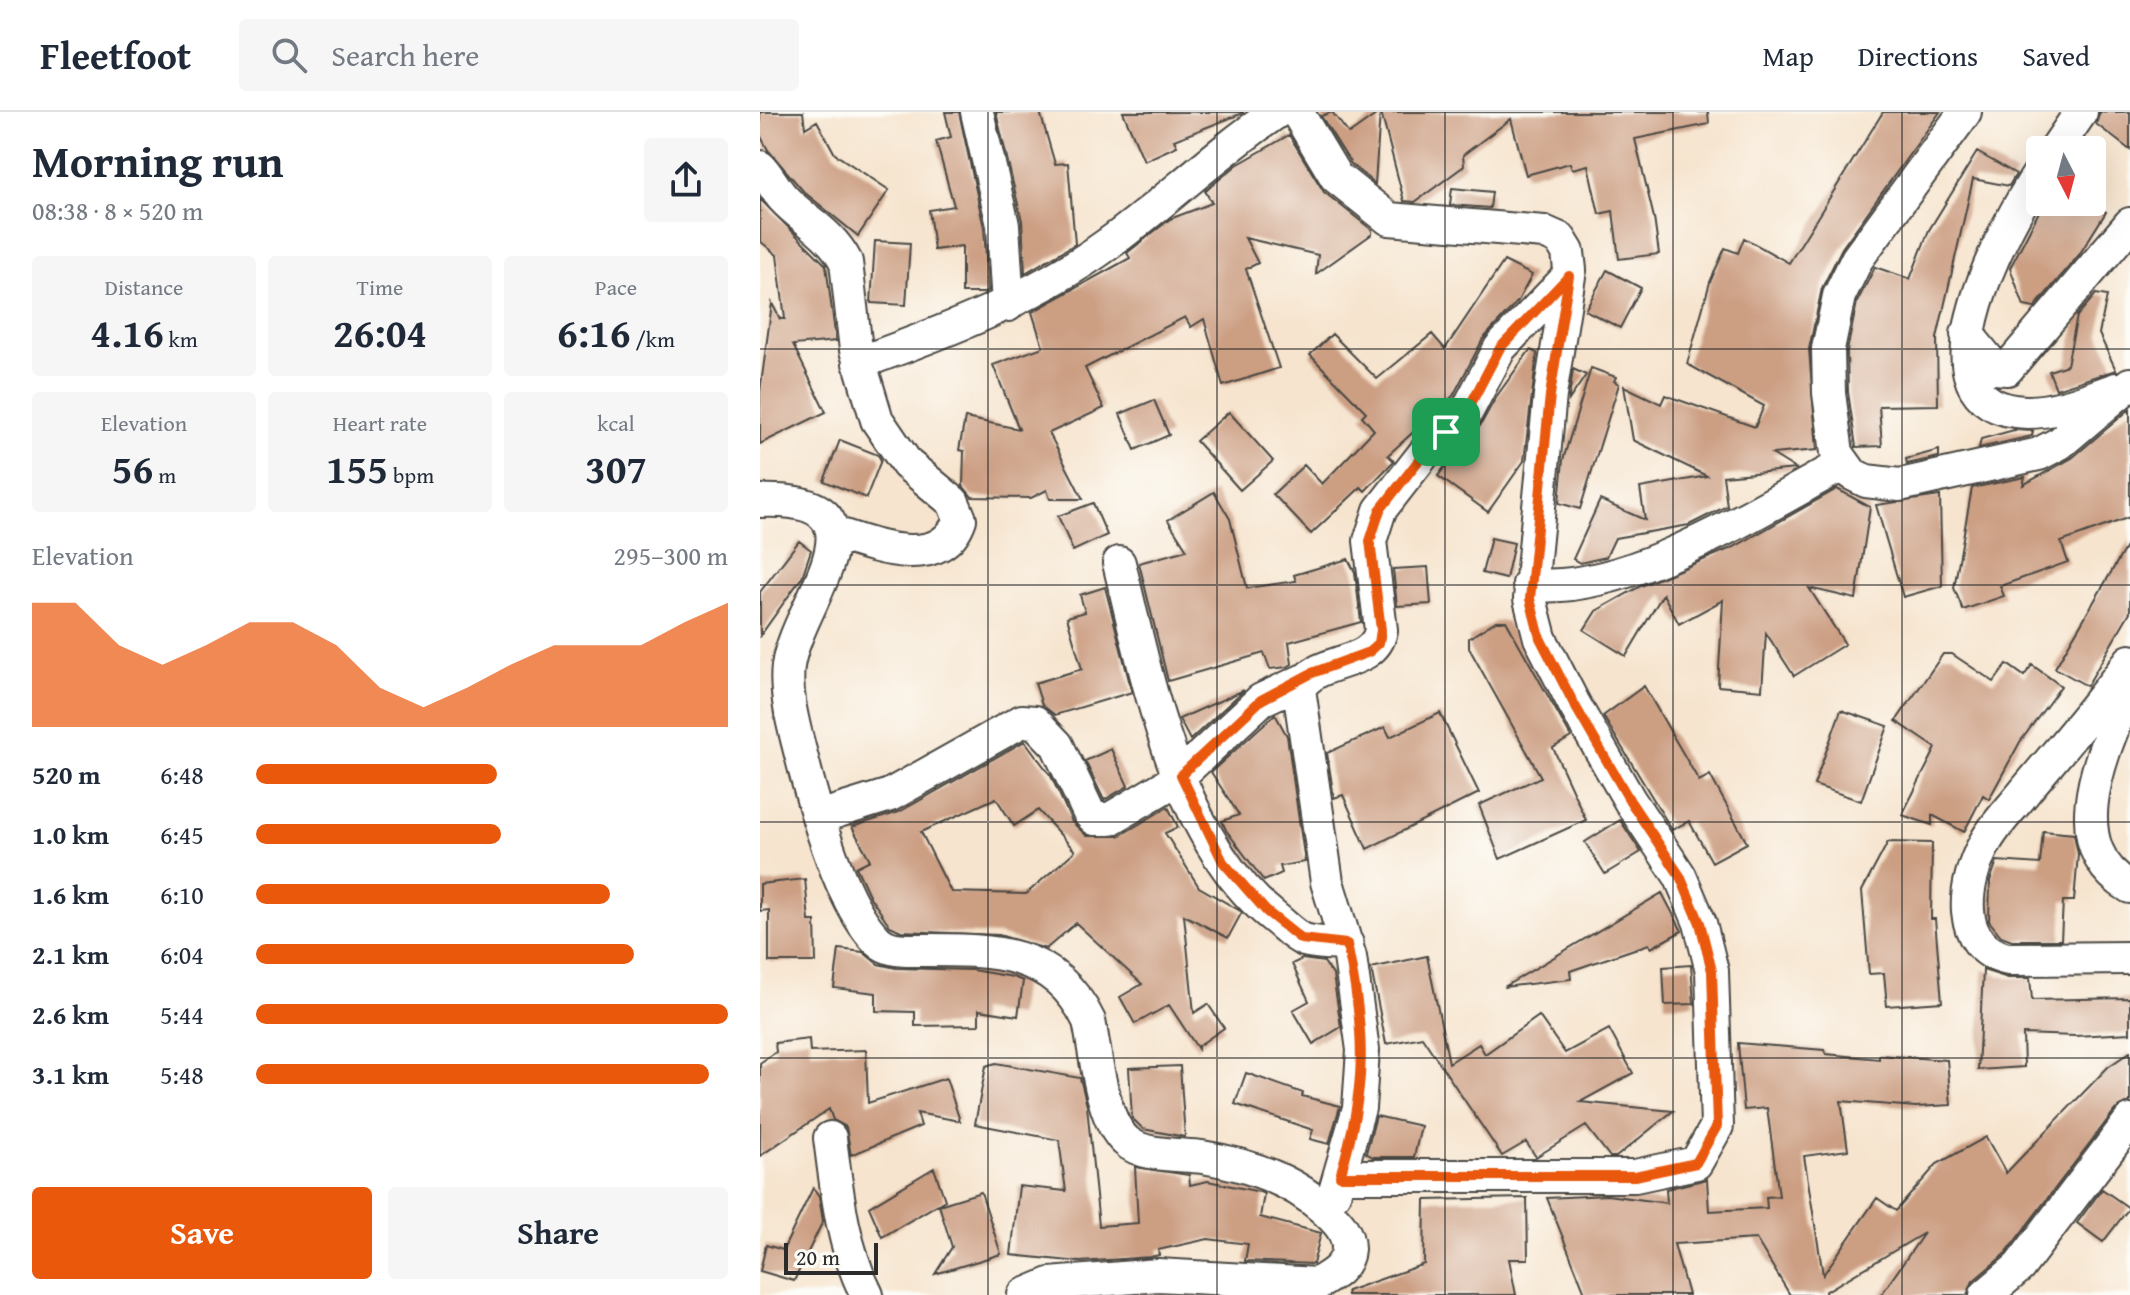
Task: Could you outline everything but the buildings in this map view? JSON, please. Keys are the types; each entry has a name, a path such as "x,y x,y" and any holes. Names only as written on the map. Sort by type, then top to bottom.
{"street":[{"path":"977,112 1003,225 1008,305"},
{"path":"859,363 1008,305 1107,245 1232,142 1277,112"},
{"path":"1297,112 1336,177 1389,219 1544,232 1560,239 1568,252 1569,276 1550,395 1529,584 1532,616 1540,638 1630,801 1680,876 1700,923 1712,971 1717,1126 1696,1163 1635,1176 1340,1176"},
{"path":"1965,112 1857,259 1839,296 1828,349 1829,393 1837,453 1842,465 1866,481 1900,485 2039,454 2060,443 2130,384"},
{"path":"2065,136 2081,112"},
{"path":"760,167 780,195 841,252 846,262 859,363 867,396 894,449 953,502 960,519 948,537 920,550 905,552 832,532"},
{"path":"2026,197 2005,234 1972,311 1967,334 1968,362 1974,382 1985,400 2016,412 2053,408 2130,384"},
{"path":"1967,334 1995,368 2007,369 2130,224"},
{"path":"819,817 890,795 1022,721 1035,722 1057,745 1089,813 1095,819 1110,819 1181,775 1253,707 1304,680 1369,652 1379,643 1381,630 1370,541 1380,510 1433,442 1464,417 1500,348 1569,276"},
{"path":"1529,584 1567,586 1658,558 1721,531 1842,465"},
{"path":"760,501 805,502 816,508 832,532 832,560 774,670 787,686 819,817 833,860 878,941 899,949 1012,953 1036,964 1073,995 1089,1021 1109,1115 1115,1129 1131,1146 1233,1163 1264,1172 1293,1187 1340,1223 1348,1252 1343,1265 1332,1275 1301,1290 1232,1277 1158,1275 1050,1284 1024,1295"},
{"path":"1119,563 1153,706 1181,775 1223,862 1266,911 1301,939 1347,944"},
{"path":"2130,661 1986,839 1970,881 1968,919 1973,937 1981,948 2008,959 2130,958"},
{"path":"1304,680 1299,689 1327,882 1347,944 1360,1014 1362,1072 1359,1108 1328,1213"},
{"path":"2130,686 2103,755 2090,809 2096,848 2119,881 2130,887"},
{"path":"1986,1295 2019,1267 2130,1121"},
{"path":"830,1138 841,1217 857,1275 867,1295"}],"route":[{"path":"1569,276 1550,395 1531,558 1529,584 1532,616 1574,704 1630,801 1680,876 1700,923 1712,971 1717,1126 1696,1163 1635,1176 1340,1176 1359,1108 1363,1050 1360,1014 1347,944 1301,939 1266,911 1223,862 1204,829 1181,775 1261,700 1304,680 1312,673 1369,652 1379,643 1381,630 1370,541 1374,526 1380,510 1433,442 1446,432 1464,417 1500,348 1569,276"}]}
